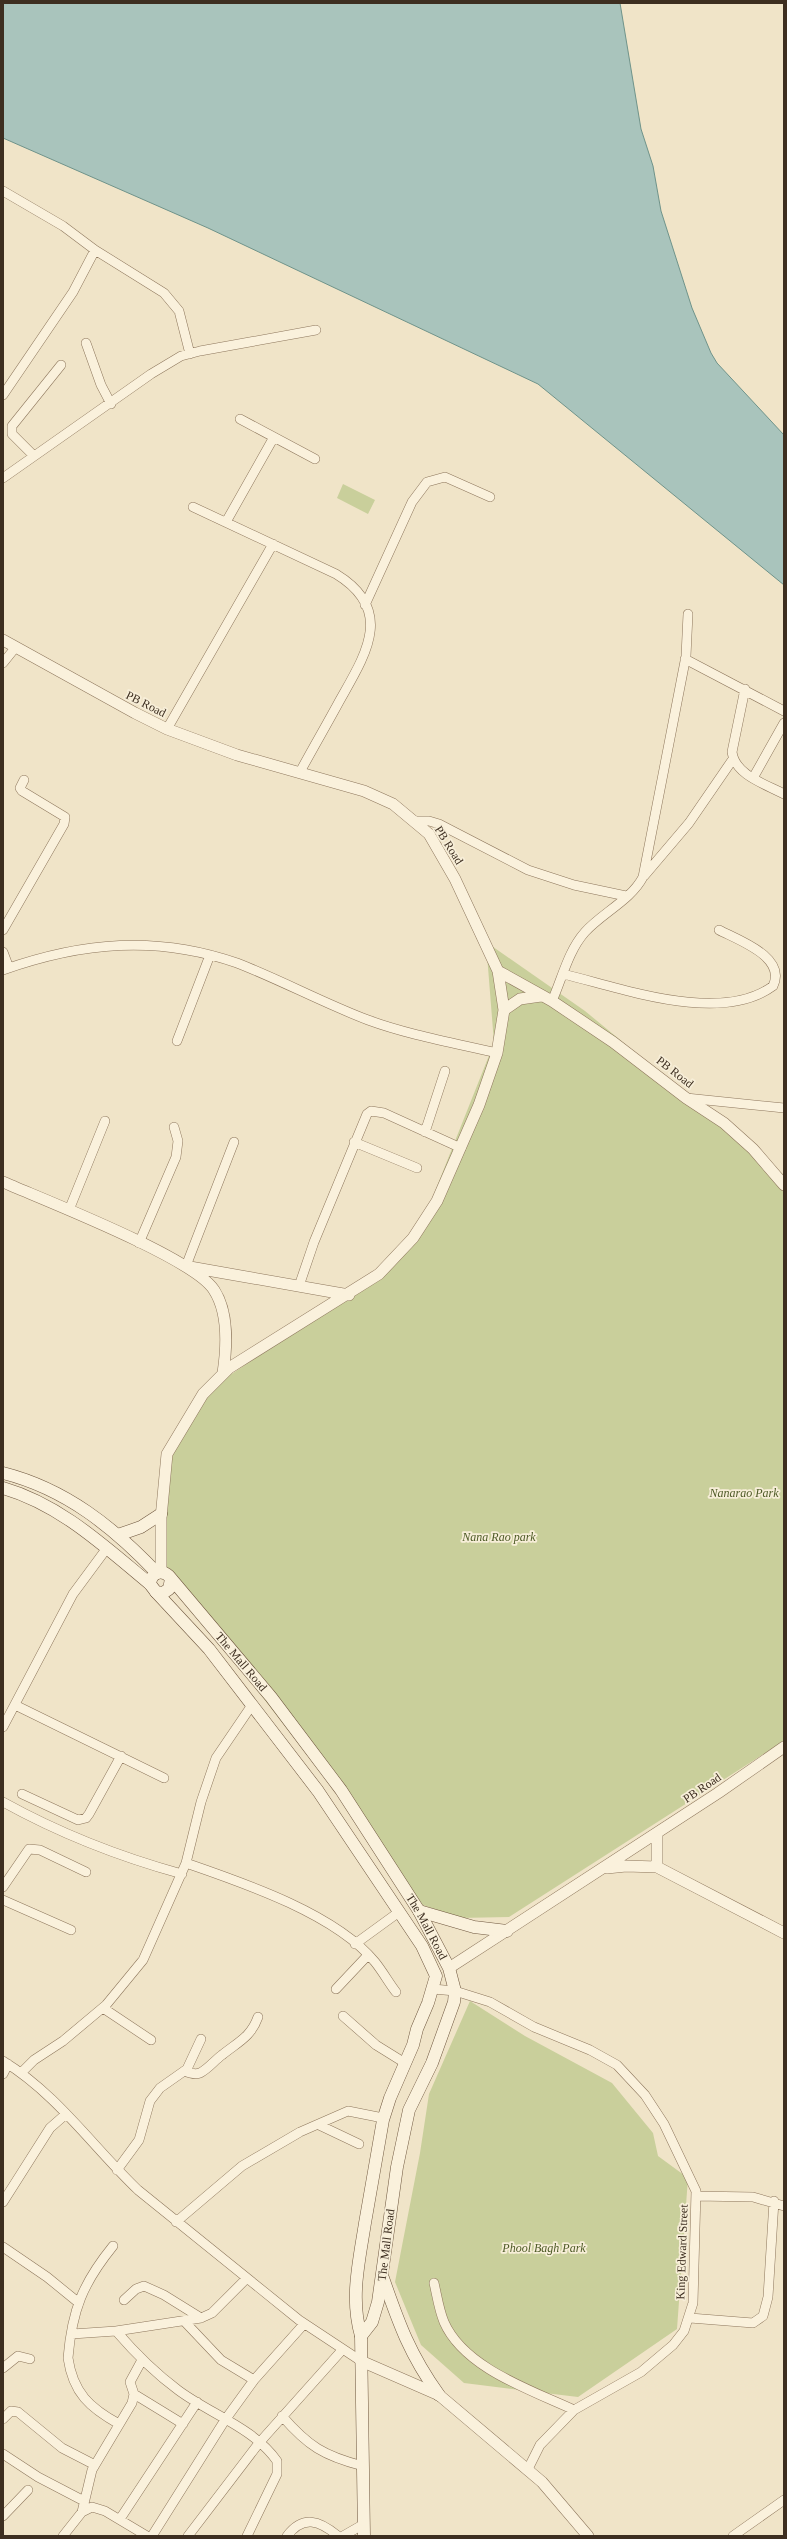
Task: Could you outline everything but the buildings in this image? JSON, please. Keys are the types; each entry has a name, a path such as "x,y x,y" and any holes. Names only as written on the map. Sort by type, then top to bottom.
{"main road":[{"path":"3,1473 27,1479 72,1500 118,1535 159,1572 167,1574 171,1579 171,1586 167,1591 153,1588 152,1577 159,1572"},
{"name":"The Mall Road","path":"3,1488 55,1509 107,1548 153,1588 209,1649 318,1791 422,1946 436,1976 433,1989 383,2118 358,2259 355,2316 361,2336 364,2530"},
{"path":"118,1535 141,1527 161,1514"},
{"name":"The Mall Road","path":"171,1579 271,1698 341,1790 419,1911 449,1968 455,1991 450,2019 432,2063 409,2110 397,2167 383,2277 372,2322 361,2336"},
{"path":"419,1911 474,1927 507,1931"},
{"path":"436,1976 449,1968"},
{"path":"383,2277 403,2336 422,2372 439,2395"}],"street":[{"path":"3,191 63,226 95,250 164,292 172,301 183,323 190,354"},
{"path":"3,395 73,292 95,250"},
{"path":"3,478 111,404 151,374 190,354 316,330"},
{"path":"86,344 101,386 111,404"},
{"path":"34,456 12,434 12,426 61,366"},
{"path":"240,419 315,459"},
{"path":"226,522 274,437"},
{"path":"365,605 412,502 427,482 445,477 490,496"},
{"path":"192,507 273,544 352,584 359,591 365,605 370,630 366,654 300,772"},
{"path":"168,729 273,544"},
{"path":"643,877 685,659 688,614"},
{"name":"PB Road","path":"3,640 135,714 168,729 237,755 364,791 393,804 416,821 429,834 455,879 498,971 552,1002 613,1042 686,1098 737,1133 784,1185"},
{"path":"3,663 15,648"},
{"path":"685,659 745,689 784,711"},
{"path":"745,689 732,752 733,759 736,766 753,778 784,794"},
{"path":"753,778 784,723"},
{"path":"552,1002 563,974 584,933 634,889 689,823 733,759"},
{"path":"3,930 64,824 64,816 59,811 22,791 20,788 24,780"},
{"path":"416,821 429,821 439,824 501,857 551,878 626,896"},
{"path":"563,974 678,1001 700,1004 741,1001 773,986 778,973 776,966 770,958 719,930"},
{"path":"3,952 6,969 57,953 104,945 138,944 210,955 243,966 368,1020 497,1053"},
{"path":"177,1041 210,955"},
{"path":"159,1572 165,1462 169,1447 203,1394 223,1373 349,1295 388,1266 417,1233 437,1202 479,1105 497,1053 504,1010 498,971"},
{"path":"504,1010 520,999 536,995 542,996"},
{"path":"425,1132 445,1071"},
{"path":"686,1098 784,1108"},
{"path":"299,1286 363,1120 371,1111 384,1113 461,1148"},
{"path":"69,1210 105,1121"},
{"path":"139,1243 176,1157 178,1141 174,1127"},
{"path":"187,1267 234,1142"},
{"path":"354,1142 416,1168"},
{"path":"3,1182 69,1210 187,1267 213,1288 220,1301 226,1343 223,1373"},
{"path":"187,1267 349,1295"},
{"path":"3,1726 15,1705 36,1659 73,1594 107,1548"},
{"path":"15,1705 164,1778"},
{"path":"21,2073 34,2060 63,2041 103,2008 126,1983 143,1960 186,1863 201,1802 216,1758 252,1705"},
{"name":"PB Road","path":"449,1968 603,1869 784,1747"},
{"path":"22,1794 78,1820 81,1819 89,1814 121,1756"},
{"path":"3,1802 37,1821 112,1852 182,1874"},
{"path":"657,1833 655,1858 657,1867"},
{"path":"3,1887 29,1849 40,1850 86,1872"},
{"path":"186,1863 302,1908 355,1944 368,1955 396,1992"},
{"path":"603,1869 626,1866 657,1867 784,1933"},
{"path":"3,1900 71,1930"},
{"path":"355,1944 399,1912"},
{"path":"336,1989 368,1955"},
{"name":"King Edward Street","path":"433,1989 455,1991 490,2002 534,2028 590,2050 617,2065 645,2095 664,2124 685,2164 696,2196 693,2303 690,2318 684,2331 673,2345 641,2372 574,2410 540,2445 528,2469"},
{"path":"103,2008 151,2040"},
{"path":"343,2016 376,2045 405,2063"},
{"path":"184,2071 193,2074 202,2072 223,2054 243,2041 253,2029 258,2017"},
{"path":"117,2170 139,2140 150,2101 154,2094 184,2071 198,2049 201,2039"},
{"path":"3,2074 6,2062 21,2073 66,2114 117,2170 176,2222 304,2324 361,2361 439,2395 528,2469 588,2536"},
{"path":"176,2222 242,2166 272,2147 348,2110 383,2118"},
{"path":"3,2202 50,2128 66,2114"},
{"path":"319,2125 359,2144"},
{"path":"696,2196 753,2197 784,2206"},
{"path":"690,2318 753,2323 763,2316 768,2296 774,2202"},
{"path":"113,2246 88,2280 79,2303 69,2350 70,2367 81,2394 90,2406 119,2424"},
{"path":"3,2247 48,2277 79,2303"},
{"path":"72,2334 116,2331 185,2322 201,2318 212,2313 247,2278"},
{"path":"434,2283 444,2321 458,2343 469,2354 516,2383 574,2410"},
{"path":"124,2300 136,2289 144,2286 164,2295 201,2318"},
{"path":"185,2322 221,2360 254,2380"},
{"path":"152,2536 225,2420 254,2380 304,2324"},
{"path":"116,2331 142,2360 178,2390 260,2442 273,2456 278,2467 266,2499 247,2536"},
{"path":"188,2536 260,2442 343,2349"},
{"path":"3,2368 18,2356 30,2359"},
{"path":"82,2512 95,2465 132,2403 134,2394 130,2382 142,2360"},
{"path":"134,2394 183,2424"},
{"path":"120,2520 197,2402"},
{"path":"3,2419 12,2411 18,2412 62,2448 95,2465"},
{"path":"282,2416 313,2447 328,2456 363,2466"},
{"path":"3,2454 38,2477 84,2501"},
{"path":"3,2516 28,2490"},
{"path":"733,2536 784,2500"},
{"path":"63,2536 82,2512 92,2507 100,2508 147,2536"},
{"path":"287,2536 297,2525 305,2521 316,2523 338,2536"},
{"path":"343,2536 364,2530"}],"green space":[{"path":"343,484 375,500 368,514 337,498"},
{"name":"Nana Rao park","path":"486,942 585,1011 784,1175 784,1741 509,1917 459,1918 423,1905 166,1572 162,1513 173,1442 208,1390 381,1273 424,1219 494,1043"},
{"name":"Phool Bagh Park","path":"470,2001 525,2036 612,2083 653,2133 658,2156 688,2178 677,2329 578,2397 464,2383 421,2345 395,2282 420,2153 429,2094"}],"water":[{"path":"3,3 620,3 641,129 653,166 661,211 692,308 711,353 717,363 784,435 784,585 538,384 208,228 3,138"}],"park label":[{"name":"Nanarao Park","path":"744,1493"}]}
